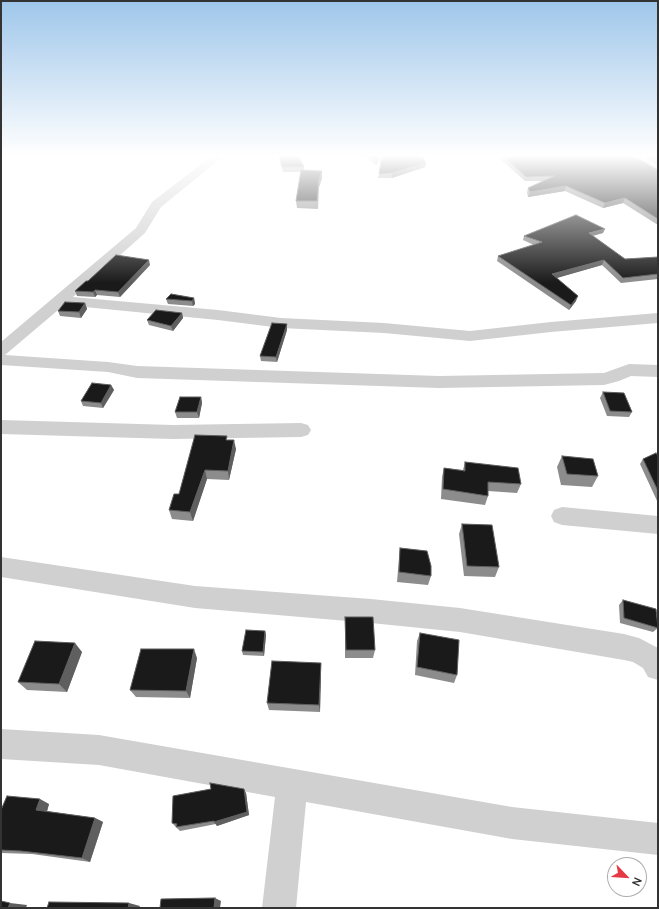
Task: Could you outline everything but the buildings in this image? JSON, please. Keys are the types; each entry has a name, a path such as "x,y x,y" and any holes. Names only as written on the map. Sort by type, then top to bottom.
{"street":[{"path":"1,351 141,230 156,205 166,197"},
{"path":"61,300 218,315 281,323 384,328 470,336 551,327 658,318"},
{"path":"1,360 108,368 137,372 439,382 604,379 629,370 658,371"},
{"path":"1,427 173,432 301,430"},
{"path":"562,516 658,526"},
{"path":"1,567 195,597 364,610 460,620 624,647 639,651 652,659 658,667"},
{"path":"1,744 99,750 512,823 658,839"},
{"path":"280,908 292,785"}]}
